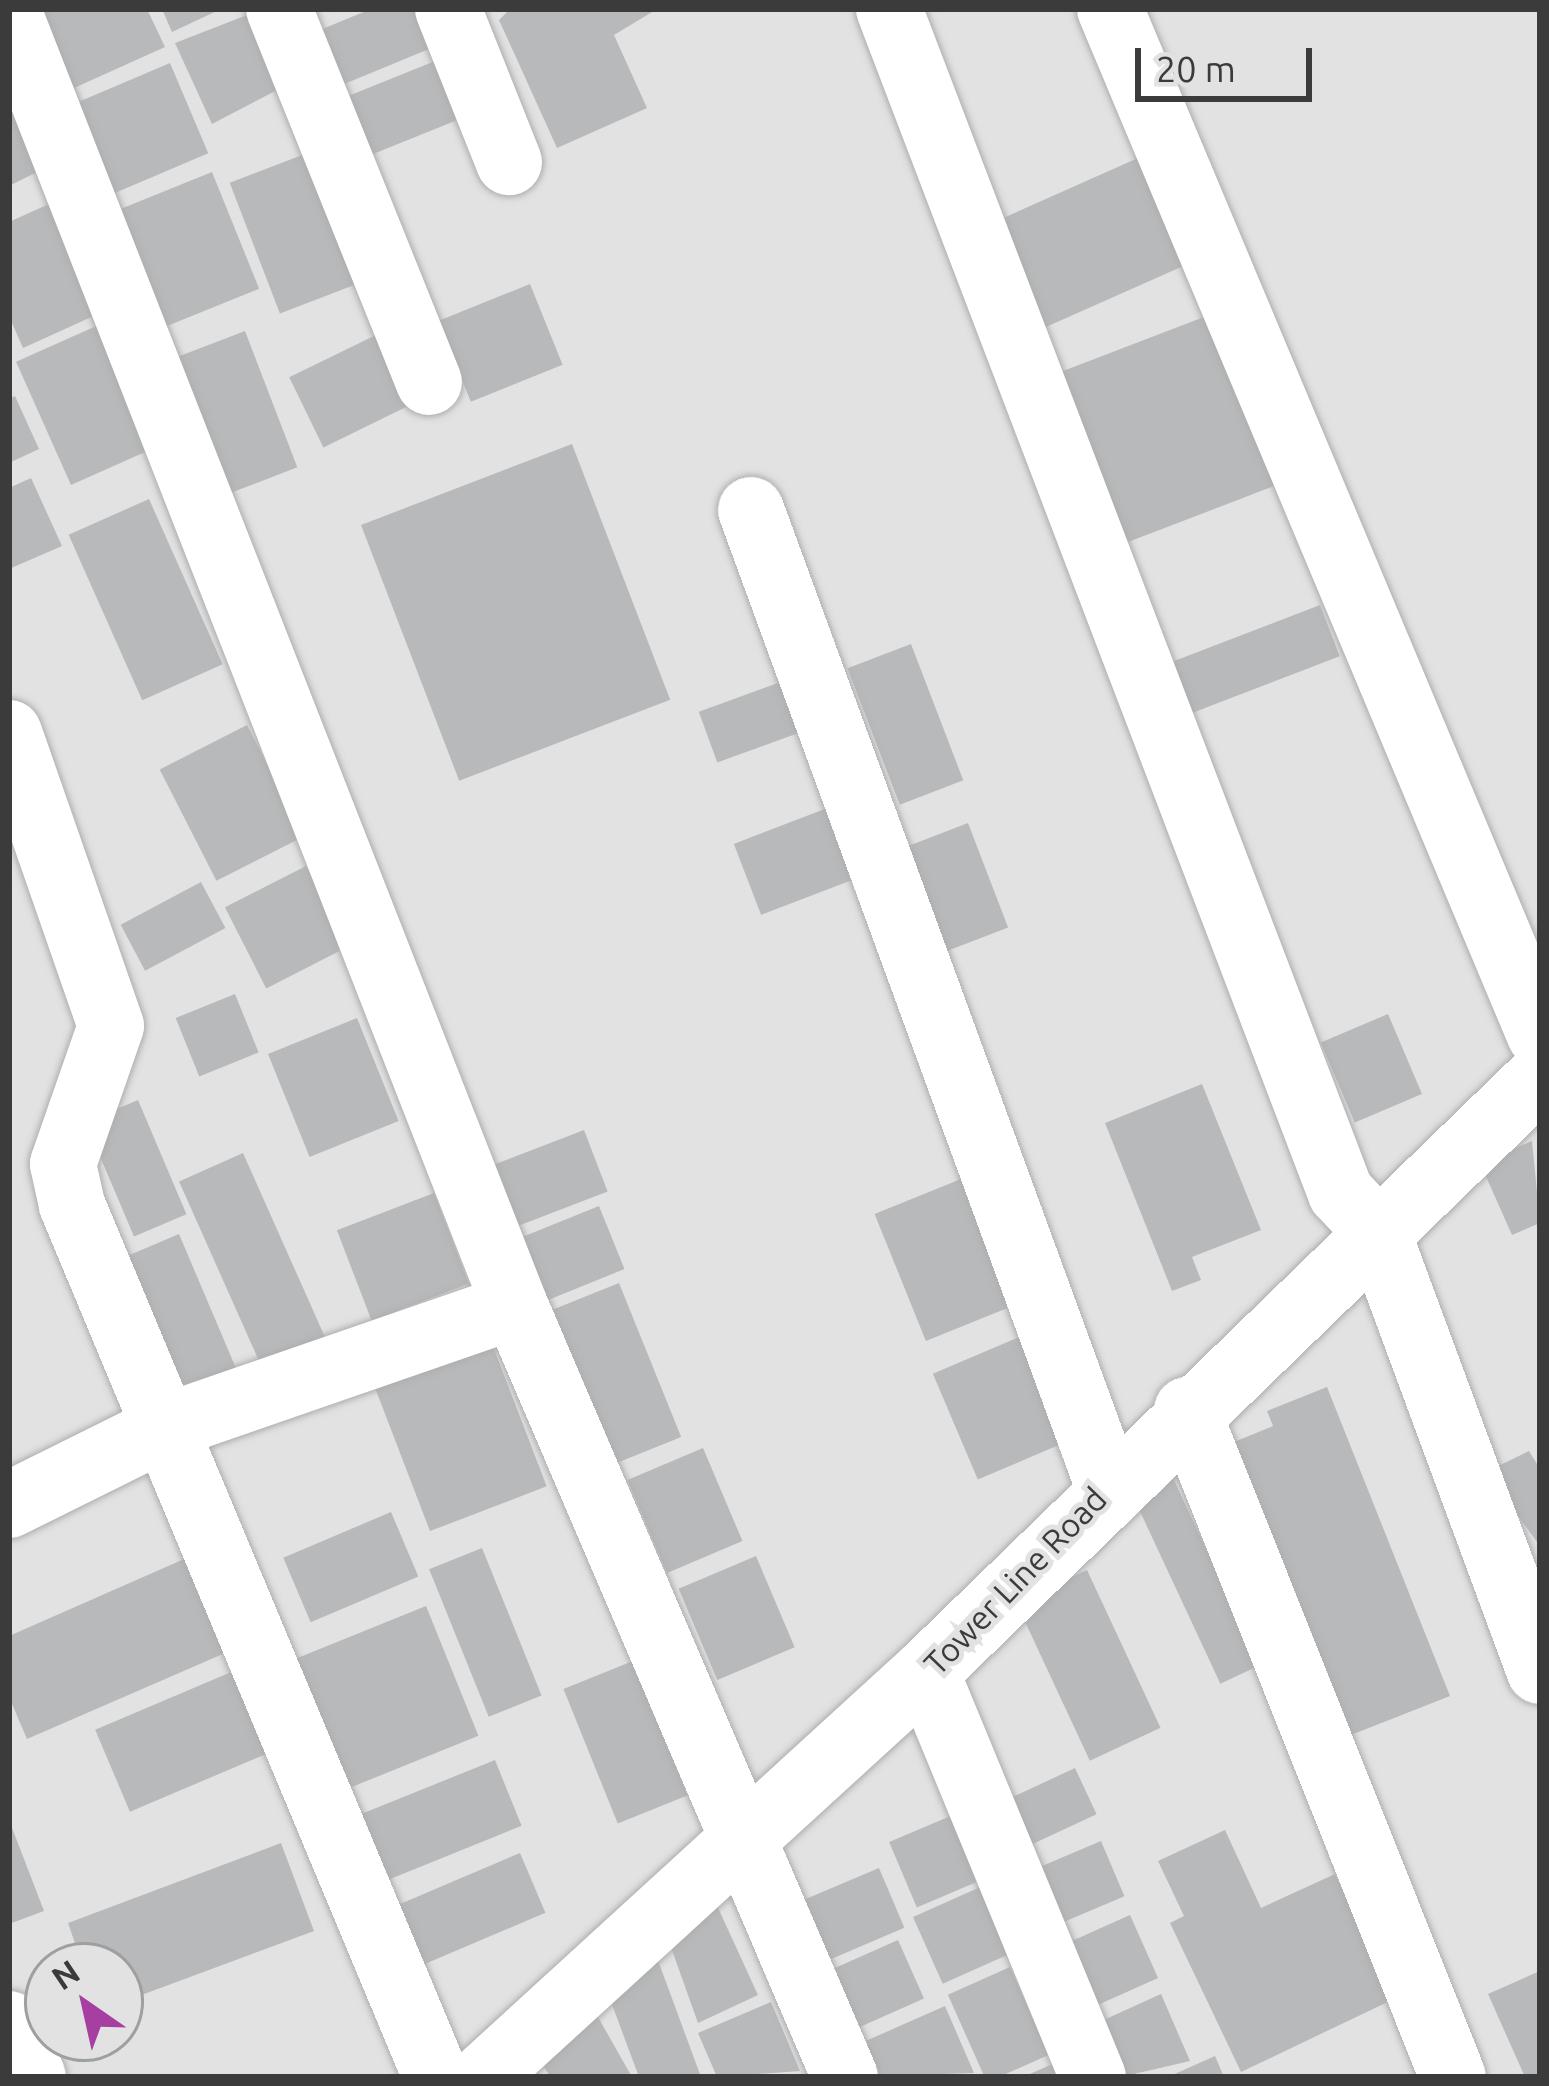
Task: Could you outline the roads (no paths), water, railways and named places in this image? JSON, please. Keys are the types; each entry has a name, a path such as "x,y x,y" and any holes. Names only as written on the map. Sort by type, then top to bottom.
{"street":[{"path":"279,9 429,382"},
{"path":"448,9 509,162"},
{"path":"889,9 1341,1193 1377,1231 1540,1671"},
{"path":"1110,9 1540,1035"},
{"path":"9,13 514,1306 749,1835 845,2077"},
{"path":"752,510 1108,1485"},
{"path":"9,734 111,1026 63,1164 72,1204 436,2077"},
{"name":"Tower Line Road","path":"482,2077 926,1672 1108,1485 1540,1077"},
{"path":"16,1480 514,1306"},
{"path":"1187,1410 1453,2077"},
{"path":"926,1672 1093,2077"},
{"path":"9,2024 33,2077"}]}
